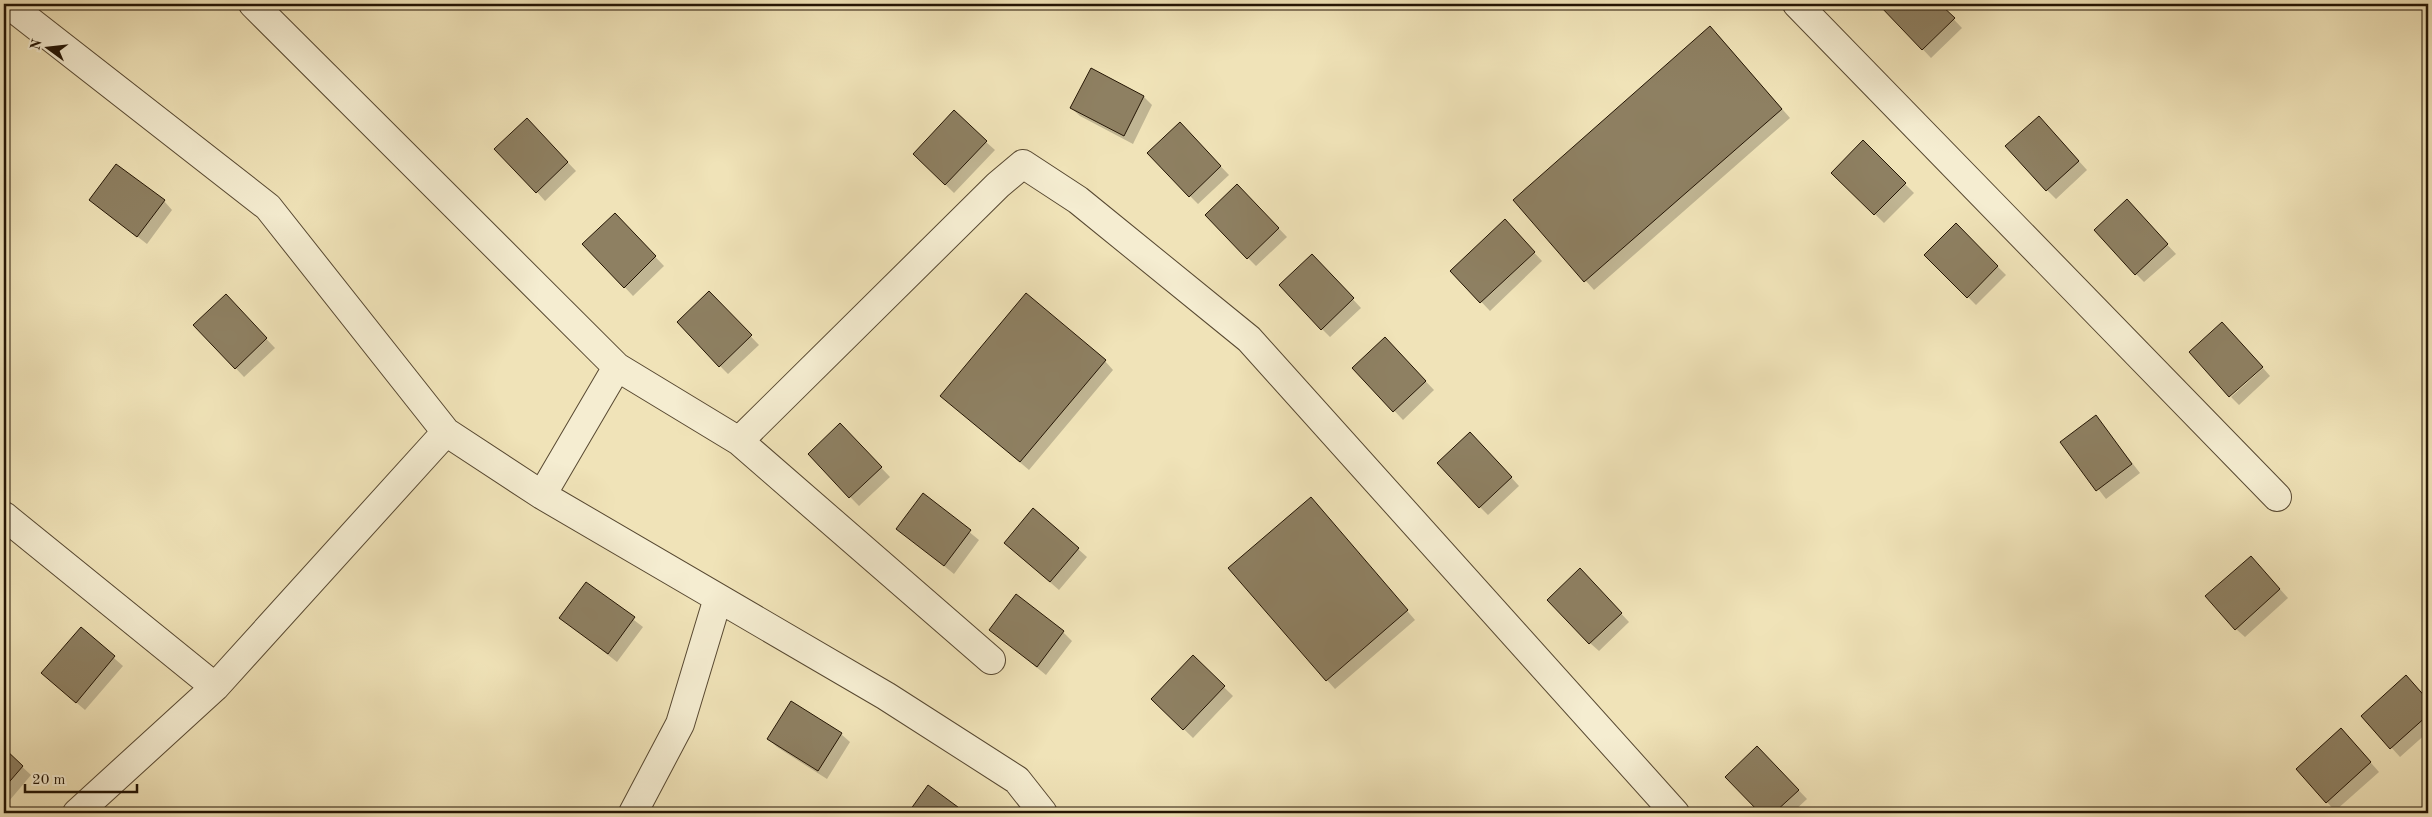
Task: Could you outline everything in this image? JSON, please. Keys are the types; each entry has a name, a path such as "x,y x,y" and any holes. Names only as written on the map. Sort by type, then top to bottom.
{"street":[{"path":"8,4 268,207 446,432 542,495 886,696 1018,780 1043,813"},
{"path":"253,4 617,367 739,441 991,660"},
{"path":"1797,4 2277,497"},
{"path":"739,441 998,185 1023,164 1078,200 1249,339 1675,813"},
{"path":"542,495 617,367"},
{"path":"77,813 215,687 446,432"},
{"path":"4,516 215,687"},
{"path":"633,813 680,724 718,598"}],"building":[{"path":"1883,4 1940,4 1955,18 1922,50 1880,6"},
{"path":"1710,26 1782,109 1584,282 1513,200"},
{"path":"1091,68 1144,96 1124,136 1070,108"},
{"path":"954,110 987,141 945,185 913,154"},
{"path":"2039,116 2079,161 2046,191 2005,146"},
{"path":"527,118 568,162 536,193 494,149"},
{"path":"1180,122 1221,166 1189,197 1147,153"},
{"path":"1863,140 1906,183 1874,215 1831,173"},
{"path":"116,164 165,200 137,237 89,200"},
{"path":"1237,184 1279,228 1247,259 1205,215"},
{"path":"2127,199 2168,244 2135,275 2094,230"},
{"path":"615,213 656,256 624,288 582,244"},
{"path":"1505,219 1535,252 1480,303 1450,271"},
{"path":"1956,223 1998,266 1967,298 1924,255"},
{"path":"1312,254 1354,298 1321,330 1279,285"},
{"path":"709,291 752,335 719,367 677,322"},
{"path":"1026,293 1106,360 1020,462 940,396"},
{"path":"226,294 267,338 235,369 193,325"},
{"path":"2222,322 2263,367 2229,397 2189,352"},
{"path":"1385,337 1426,381 1393,412 1352,368"},
{"path":"2096,415 2132,464 2096,491 2060,442"},
{"path":"840,423 882,467 849,498 808,454"},
{"path":"1470,432 1512,477 1479,508 1437,463"},
{"path":"923,493 971,530 944,566 896,529"},
{"path":"1311,497 1408,610 1326,681 1228,568"},
{"path":"1033,508 1079,548 1050,582 1004,543"},
{"path":"2251,556 2280,589 2235,630 2205,596"},
{"path":"1580,568 1622,613 1589,644 1547,600"},
{"path":"586,582 635,617 608,654 559,618"},
{"path":"1016,594 1064,631 1037,667 989,630"},
{"path":"81,627 115,656 76,703 41,673"},
{"path":"1193,655 1225,686 1183,730 1151,699"},
{"path":"2406,675 2428,700 2428,715 2390,749 2361,716"},
{"path":"791,701 842,733 818,771 767,739"},
{"path":"2341,728 2371,762 2326,803 2296,769"},
{"path":"1757,746 1799,790 1774,813 1760,813 1725,777"},
{"path":"4,748 23,766 4,788"},
{"path":"928,785 966,813 908,813"}]}
